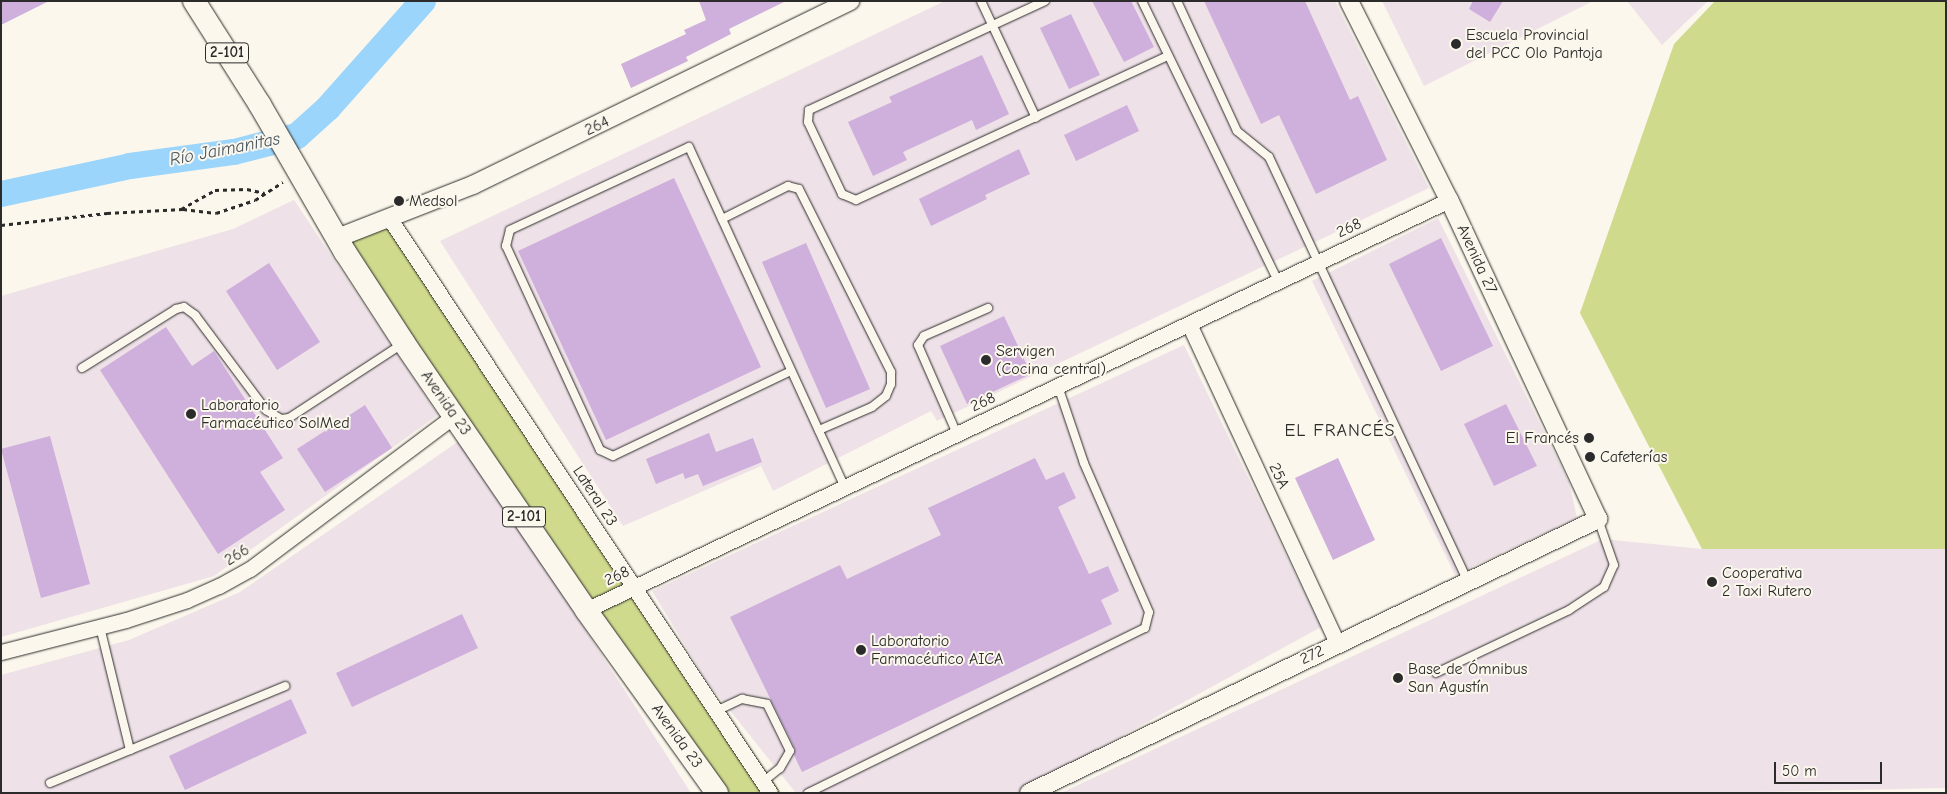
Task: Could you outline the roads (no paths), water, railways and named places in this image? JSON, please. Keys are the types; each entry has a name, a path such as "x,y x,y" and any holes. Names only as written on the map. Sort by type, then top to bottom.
{"main road":[{"name":"Avenida 23","path":"194,1 260,105 337,238 404,343 455,415 586,610 718,793"}],"street":[{"name":"264","path":"337,238 473,185 850,1"},
{"name":"Avenida 27","path":"1350,1 1449,200 1598,519"},
{"name":"268","path":"586,610 1449,200"},
{"name":"Lateral 23","path":"390,218 766,787"},
{"name":"25A","path":"1189,324 1337,643"},
{"name":"266","path":"1,652 100,627 188,600 250,569 455,415"},
{"name":"272","path":"1029,793 1337,643 1598,519"}],"lane":[{"path":"980,1 1036,118"},
{"path":"1045,1 815,106 808,113 808,122 842,194 856,200 1168,56"},
{"path":"1142,1 1278,281"},
{"path":"1177,1 1236,131 1269,157 1468,581"},
{"path":"791,371 613,456 600,450 506,246 510,230 689,147 845,486"},
{"path":"722,219 788,186 801,191 891,372 891,384 886,396 872,407 819,430"},
{"path":"82,368 176,308 184,307 194,315 266,410 281,419 289,418 404,343"},
{"path":"957,434 918,345 924,336 988,308"},
{"path":"808,793 1145,628 1149,612 1084,463 1058,386"},
{"path":"1436,674 1569,610 1604,587 1614,565 1598,519"},
{"path":"100,627 130,750"},
{"path":"50,783 285,686"},
{"path":"716,711 742,699 767,704 790,751 766,787"}],"waterway":[{"name":"Río Jaimanitas","path":"1,194 130,166 234,152 297,136 328,108 423,1"}],"place":[{"name":"Escuela Provincial del PCC Olo Pantoja","path":"1456,44"},
{"name":"Medsol","path":"399,201"},
{"name":"Servigen (Cocina central)","path":"986,360"},
{"name":"Laboratorio Farmacéutico SolMed","path":"191,414"},
{"name":"El Francés","path":"1589,438"},
{"name":"Cafeterías","path":"1590,457"},
{"name":"Cooperativa 2 Taxi Rutero","path":"1712,582"},
{"name":"Laboratorio Farmacéutico AICA","path":"861,650"},
{"name":"Base de Ómnibus San Agustín","path":"1398,678"}],"district":[{"name":"EL FRANCÉS","path":"1340,431"}]}
